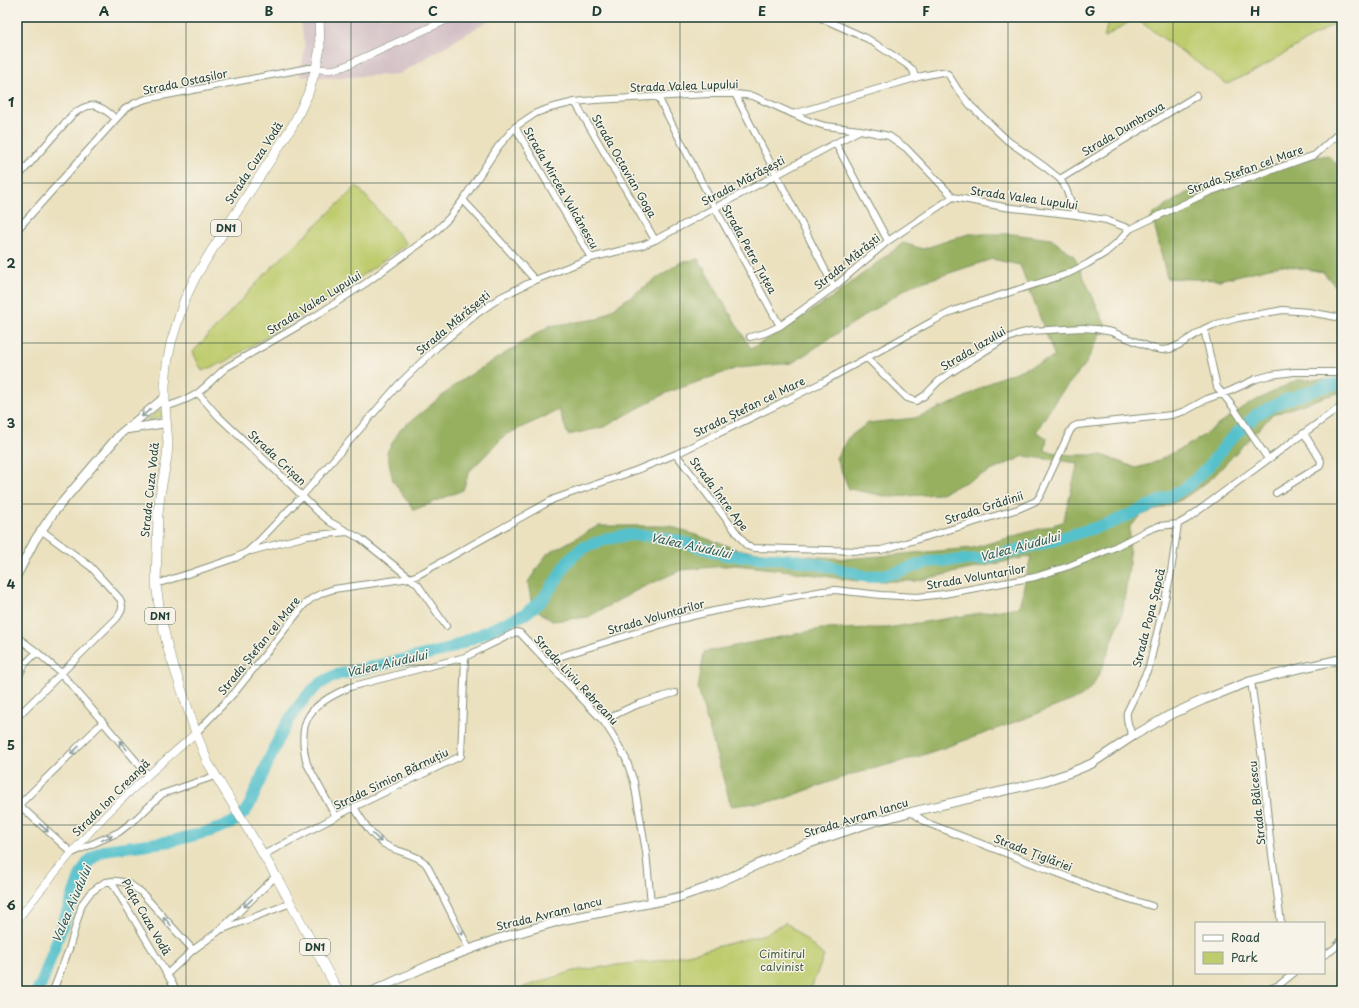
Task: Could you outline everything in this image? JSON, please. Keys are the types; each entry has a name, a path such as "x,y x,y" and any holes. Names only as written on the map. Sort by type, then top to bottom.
{"main road":[{"name":"Strada Cuza Vodă","path":"263,855 208,763 196,733 165,638 156,584 158,514 168,443 164,398 167,364 171,343 184,300 210,253 293,125 308,94 320,48 319,17"},
{"path":"17,575 41,530 97,460 120,434 164,398"},
{"path":"127,429 166,423"},
{"name":"Strada Avram Iancu","path":"372,991 469,949 497,939 563,920 676,898 709,887 787,851 873,822 1042,782 1069,773 1091,764 1133,736 1168,716 1203,700 1251,681 1297,668 1341,659"},
{"name":"DN1","path":"263,855 291,903 338,991"}],"street":[{"path":"316,68 334,70 343,67 453,17"},
{"path":"819,17 868,39 906,64 913,70 915,78"},
{"name":"Strada Ostașilor","path":"17,230 125,109 146,99 308,68 316,68"},
{"path":"794,114 915,78 942,72 948,74 958,90 971,106 1008,141 1060,179 1066,189 1076,215"},
{"path":"735,94 834,287"},
{"name":"Strada Valea Lupului","path":"165,407 181,402 198,393 227,367 314,317 366,283 435,232 449,218 463,200 498,147 515,127 536,113 575,102 735,94 753,96 809,121 825,126 882,134 895,139 906,148 953,198 1004,207 1106,220 1130,229"},
{"name":"Strada Dumbrava","path":"1060,179 1196,96"},
{"name":"Strada Petre Țuțea","path":"658,97 715,208 780,326"},
{"name":"Strada Octavian Goga","path":"575,102 655,240"},
{"path":"17,178 72,115 80,109 94,105 102,107 116,119"},
{"name":"Strada Mircea Vulcănescu","path":"515,127 591,258"},
{"name":"Strada Mărășești","path":"156,584 207,568 247,552 302,496 398,385 436,348 478,313 501,297 535,280 591,258 643,245 655,240 860,130"},
{"name":"Strada Ștefan cel Mare","path":"196,733 236,691 290,621 311,598 334,588 410,578 554,499 637,470 676,454 773,408 933,321 970,305 1067,274 1105,253 1130,229 1209,192 1315,154 1342,130"},
{"path":"836,144 888,241"},
{"name":"Strada Mărăști","path":"750,337 765,333 780,326 834,287 888,241 953,198"},
{"path":"463,200 535,280"},
{"name":"Strada Iazului","path":"867,358 907,398 916,401 924,396 939,381 950,373 1001,341 1018,334 1031,331 1082,328 1096,329 1112,332 1152,348 1162,350 1170,349 1181,344 1204,329 1223,321 1282,310 1308,312 1342,318"},
{"path":"1204,329 1217,387 1268,459"},
{"name":"Strada Grădinii","path":"747,546 753,548 861,551 881,550 892,547 1018,509 1036,501 1040,496 1073,427 1083,424 1172,415 1185,411 1256,379 1271,375 1294,372 1342,372"},
{"name":"Strada Crișan","path":"198,393 218,416 324,517 361,539 410,578 418,586 446,626"},
{"name":"Strada Voluntarilor","path":"546,661 676,620 714,611 816,592 835,590 881,595 917,596 944,594 1035,577 1069,566 1106,551 1159,526 1178,524 1187,519 1342,406"},
{"path":"1276,493 1320,466 1321,461 1304,433"},
{"name":"Strada Între Ape","path":"676,454 747,546"},
{"name":"Strada Popa Șapcă","path":"1133,736 1126,718 1127,712 1149,667 1170,578 1178,524"},
{"path":"17,717 117,618 122,610 120,599 91,567 41,530"},
{"path":"247,552 307,536 347,532"},
{"name":"Strada Liviu Rebreanu","path":"466,657 516,632 520,634 604,722 626,759 634,782 646,852 651,903"},
{"path":"17,637 61,673 148,775"},
{"path":"17,680 24,665 37,652"},
{"path":"336,817 310,770 305,755 303,732 305,722 311,712 319,703 350,686 466,657"},
{"name":"Strada Simion Bărnuțiu","path":"263,855 354,807 461,756 466,657"},
{"path":"1341,659 1342,727"},
{"name":"Strada Bălcescu","path":"1251,681 1262,759 1270,839 1281,922"},
{"path":"604,722 614,715 631,708 675,693"},
{"path":"103,722 18,804 72,853 119,832 137,818 162,794 216,776"},
{"name":"Strada Ion Creangă","path":"17,920 101,820 148,775 196,733"},
{"path":"354,807 374,836 392,849 418,858 424,863 431,873 469,949"},
{"name":"Strada Țiglăriei","path":"911,812 927,823 1097,889 1152,906"},
{"path":"167,974 193,950 219,931 276,876"},
{"path":"53,991 69,949 82,904 95,888 105,882 111,881"},
{"name":"Piața Cuza Vodă","path":"111,881 122,881 141,892 193,950"},
{"name":"Piața Cuza Vodă","path":"111,881 177,991"},
{"path":"219,931 291,903"},
{"path":"1325,954 1333,950 1340,943 1342,938"},
{"path":"1265,991 1279,985 1291,974"}],"shaded area":[{"path":"300,17 492,17 488,21 399,74 331,78 300,76 305,47"}],"green space":[{"path":"1109,17 1342,17 1342,19 1257,70 1227,84 1135,18 1104,38"},
{"path":"1328,155 1342,169 1342,294 1323,272 1282,265 1219,280 1167,278 1152,215 1186,193 1281,163"},
{"path":"357,186 407,244 324,302 225,362 202,371 193,352 268,271"},
{"path":"968,234 1012,234 1051,239 1074,256 1105,324 1085,365 1057,398 1036,432 1047,438 1045,451 1071,455 1102,455 1136,468 1151,464 1194,442 1243,407 1297,380 1342,379 1342,392 1272,415 1211,479 1181,500 1142,515 1130,526 1129,567 1122,614 1103,666 1092,687 1081,697 917,757 849,775 780,800 731,806 698,689 704,652 821,629 887,628 1019,607 1031,556 915,581 858,581 736,565 681,570 639,589 588,617 552,621 532,606 528,582 547,554 598,526 670,526 739,550 845,559 973,548 1063,522 1078,463 1024,456 939,494 890,497 849,489 836,458 848,438 868,423 915,418 958,401 997,379 1055,357 1020,265 992,259 910,286 792,363 737,368 666,393 604,427 568,435 559,410 505,435 469,472 463,490 414,510 393,481 387,452 400,430 459,382 549,326 598,319 679,263 698,259 751,349 830,299 903,243 923,249"},
{"path":"161,410 163,417 148,421 147,419"},
{"name":"Cimitirul calvinist","path":"786,922 824,956 810,991 523,991 521,988 574,971 655,961 701,951 765,934"}],"waterway":[{"name":"Valea Aiudului","path":"37,991 42,982 80,876 88,862 99,853 110,849 172,841 211,831 232,823 245,812 250,804 287,723 297,708 320,684 336,675 446,650 525,614 542,600 567,562 582,548 607,539 628,535 654,536 679,541 725,555 795,560 827,566 868,577 894,573 928,562 981,559 1048,542 1111,523 1173,495 1189,485 1207,468 1228,442 1257,414 1285,400 1326,386 1342,383"}]}
